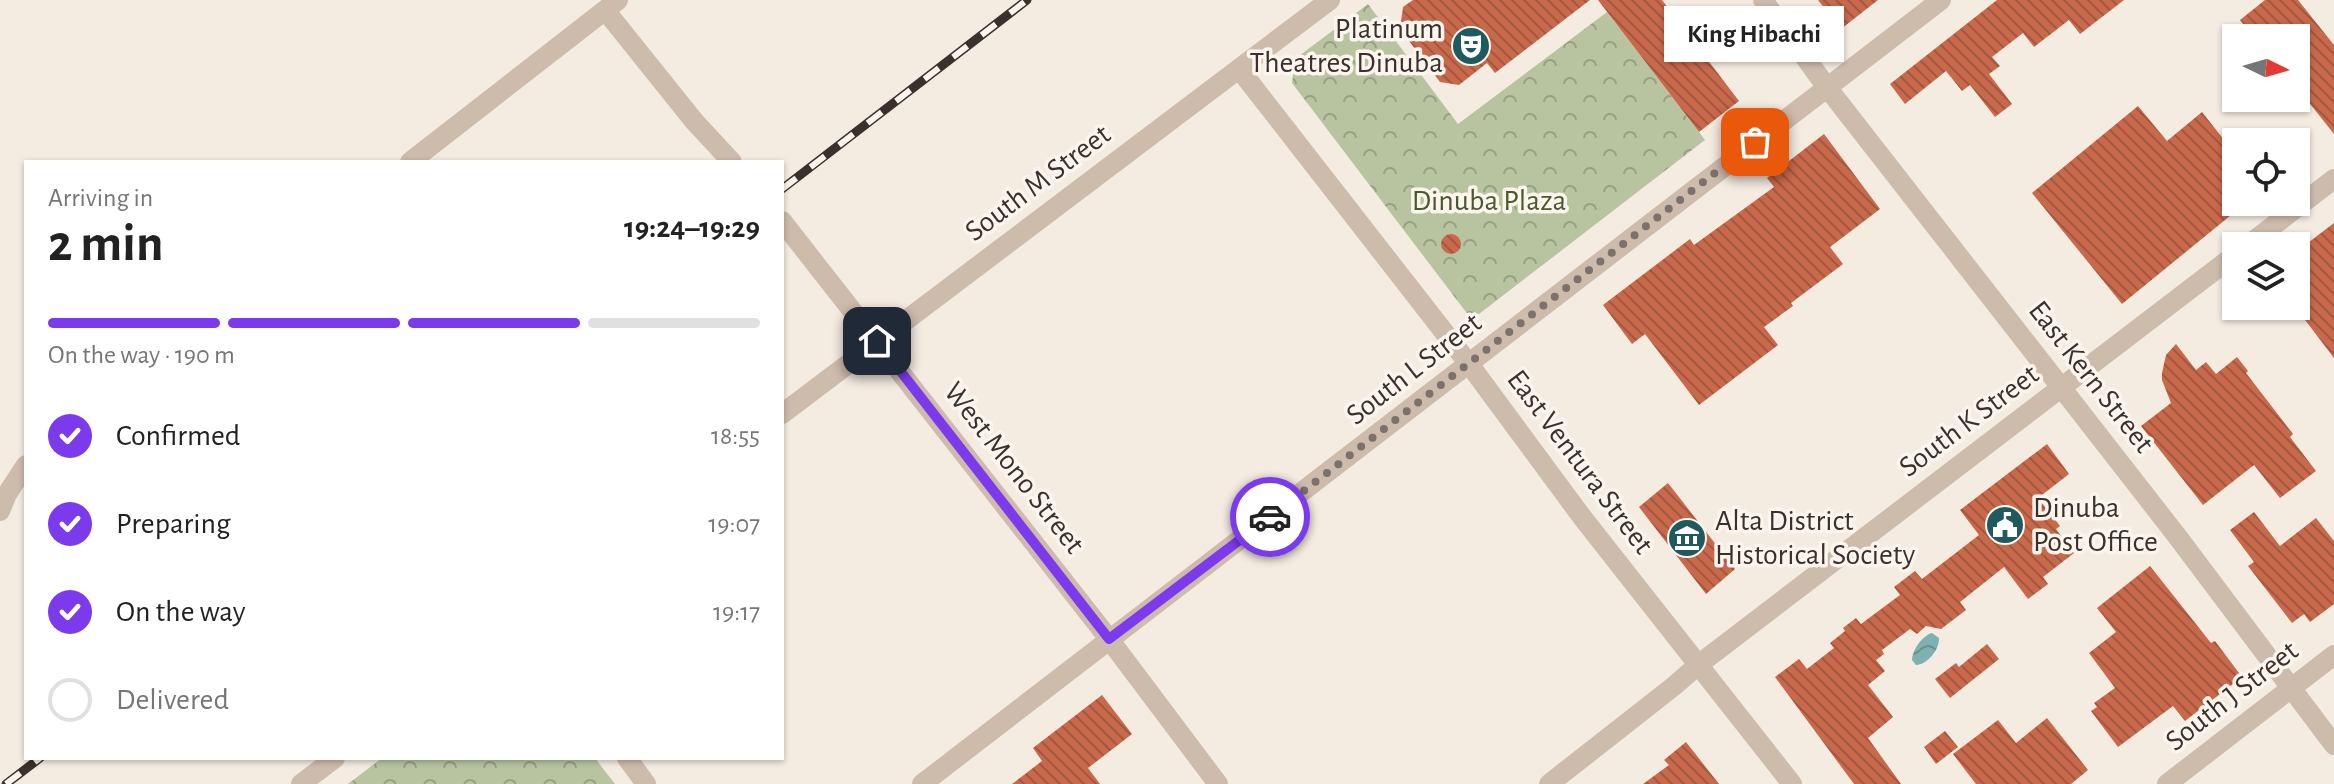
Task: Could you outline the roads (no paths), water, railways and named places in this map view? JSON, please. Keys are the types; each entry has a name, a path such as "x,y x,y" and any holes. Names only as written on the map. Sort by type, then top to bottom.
{"street":[{"name":"South M Street","path":"784,412 1330,0"},
{"name":"East Kern Street","path":"1763,0 1826,86 2177,536 2334,745"},
{"name":"South L Street","path":"922,784 1941,0"},
{"path":"413,160 611,5 694,121 730,160"},
{"name":"East Ventura Street","path":"1240,70 1469,364 1582,517 1792,784"},
{"path":"2265,232 2334,179"},
{"name":"West Mono Street","path":"784,224 1109,639 1218,784"},
{"name":"South K Street","path":"1549,784 1698,665 2222,265"},
{"path":"0,511 24,468"},
{"name":"South J Street","path":"2167,784 2334,655"},
{"path":"301,784 332,760"},
{"path":"628,760 646,784"}],"water":[{"path":"1932,633 1939,638 1935,651 1916,665 1912,656 1916,648"}],"railway":[{"path":"784,187 1027,0"},
{"path":"6,784 37,760"}],"place":[{"name":"Platinum Theatres Dinuba","path":"1471,46"},
{"name":"King Hibachi","path":"1755,142"},
{"name":"Dinuba Post Office","path":"2005,525"},
{"name":"Alta District Historical Society","path":"1687,538"}],"park label":[{"name":"Dinuba Plaza","path":"1489,201"}]}
